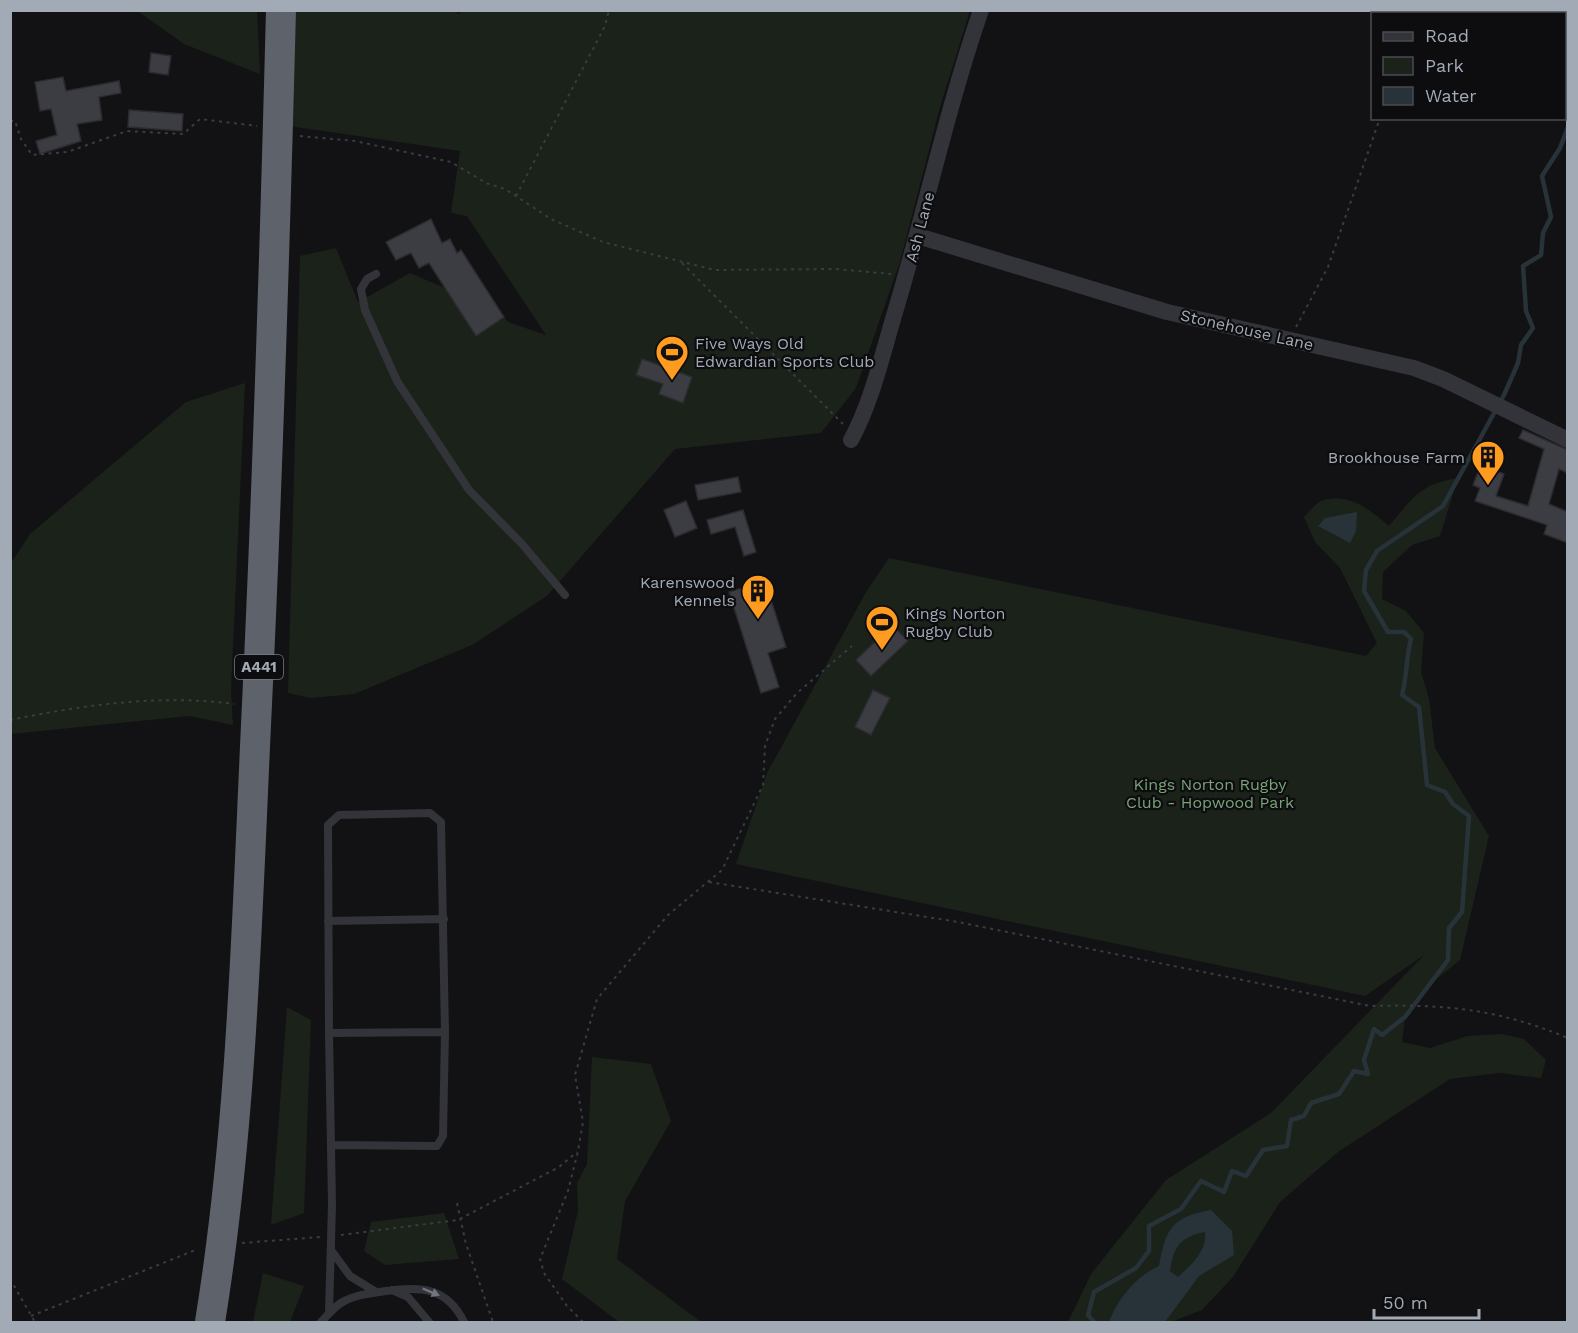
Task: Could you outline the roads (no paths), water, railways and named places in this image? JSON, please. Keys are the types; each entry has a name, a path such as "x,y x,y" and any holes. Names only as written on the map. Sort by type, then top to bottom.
{"highway":[{"name":"A441","path":"210,1323 233,1244 267,510 281,10"}],"street":[{"name":"Ash Lane","path":"851,440 873,385 906,276 967,50 981,10"},
{"name":"Stonehouse Lane","path":"918,236 1167,312 1414,368 1443,379 1568,440"}],"lane":[{"path":"376,274 367,279 361,289 365,310 397,381 469,490 522,544 565,595"},
{"path":"329,1313 332,1236 329,1033 328,825 339,815 430,813 441,822 445,1032 443,1136 437,1146 331,1145"},
{"path":"328,921 444,919"},
{"path":"329,1033 445,1032"},
{"path":"331,1250 350,1276 376,1292"},
{"path":"321,1323 339,1304 354,1297 420,1287 432,1291 459,1312 464,1323"},
{"path":"392,1290 408,1297 429,1323"}],"water":[{"path":"1357,512 1356,531 1350,543 1318,526 1325,518"},
{"path":"1211,1210 1232,1231 1234,1255 1199,1276 1165,1322 1109,1322 1117,1305 1129,1289 1143,1275 1159,1266 1164,1243 1173,1227 1187,1216","holes":["1205,1232 1205,1239 1198,1257 1178,1277 1170,1271 1176,1249 1184,1240"]}],"waterway":[{"path":"1094,1322 1088,1315 1094,1292 1136,1268 1149,1251 1149,1226 1181,1209 1201,1181 1224,1192 1232,1171 1246,1176 1263,1150 1287,1146 1291,1120 1304,1116 1311,1103 1339,1094 1354,1071 1368,1074 1364,1060 1374,1029 1382,1035 1405,1017 1448,960 1449,928 1462,912 1469,816 1453,804 1445,792 1427,785 1419,707 1402,695 1411,639 1404,632 1388,632 1364,591 1366,570 1377,551 1443,506 1504,395 1518,363 1521,345 1533,328 1526,311 1523,266 1541,255 1543,233 1551,217 1542,176 1560,148 1568,127"}],"place":[{"name":"Five Ways Old Edwardian Sports Club","path":"672,381"},
{"name":"Brookhouse Farm","path":"1488,486"},
{"name":"Karenswood Kennels","path":"758,620"},
{"name":"Kings Norton Rugby Club","path":"882,651"}],"park label":[{"name":"Kings Norton Rugby Club - Hopwood Park","path":"1210,793"}]}
